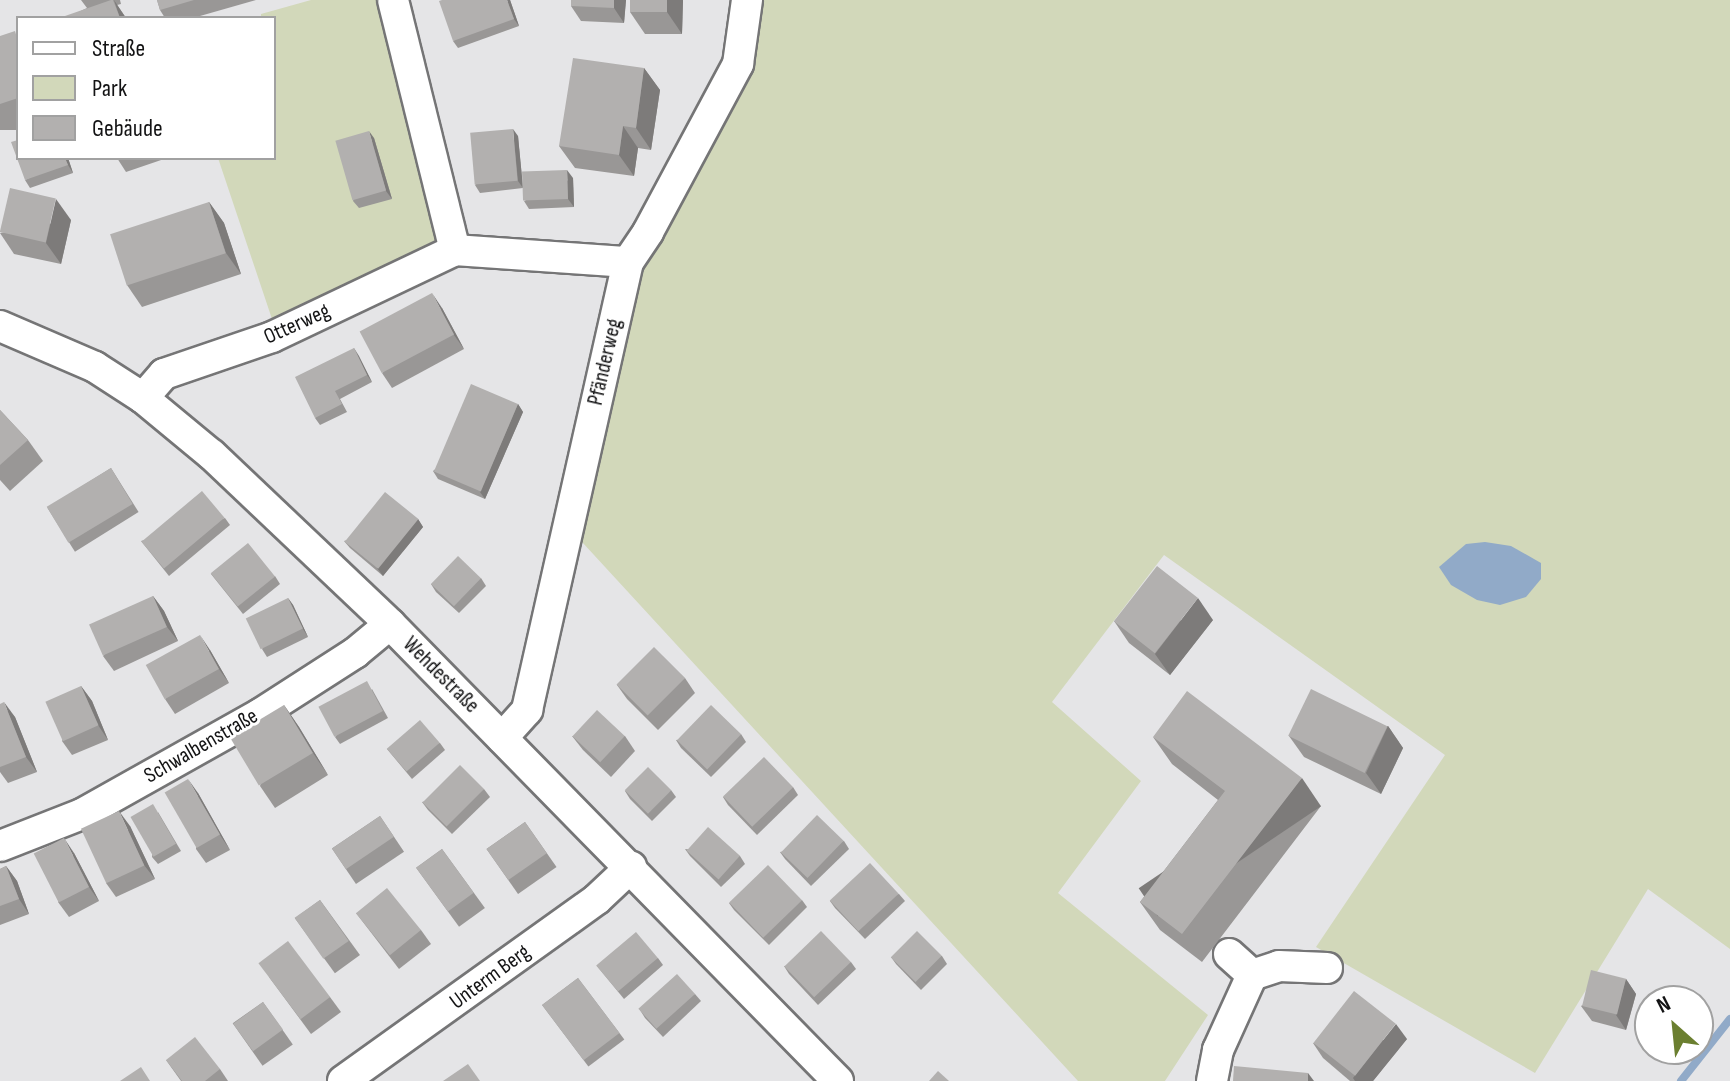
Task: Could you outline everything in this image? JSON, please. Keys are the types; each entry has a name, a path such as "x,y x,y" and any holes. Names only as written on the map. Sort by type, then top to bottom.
{"street":[{"path":"393,0 455,250"},
{"name":"Pfänderweg","path":"502,738 527,710 628,262 648,232 738,64 747,0"},
{"name":"Otterweg","path":"143,398 164,374 272,337 455,250 628,262"},
{"name":"Wehdestraße","path":"0,326 95,367 143,398 212,455 390,624 838,1081"},
{"name":"Schwalbenstraße","path":"0,846 82,814 260,714 355,653 390,624"},
{"name":"Unterm Berg","path":"343,1081 597,899 631,867"},
{"path":"1229,954 1252,975"},
{"path":"1212,1081 1218,1050 1252,975 1279,966 1327,968"}],"green space":[{"path":"311,0 383,0 443,247 274,325 219,160 276,160 276,16 261,14"},
{"path":"758,0 1730,0 1730,949 1648,889 1535,1073 1316,947 1445,755 1164,555 1052,702 1141,781 1058,893 1208,1015 1165,1081 1078,1081 571,530 646,253"}],"water":[{"path":"1485,542 1511,546 1541,563 1541,579 1526,597 1500,605 1477,600 1451,585 1439,567 1466,544"}],"building":[{"path":"113,0 119,16 65,16"},
{"path":"157,0 194,0 160,10"},
{"path":"507,0 514,19 453,41 439,1"},
{"path":"571,0 614,0 614,8 571,6"},
{"path":"630,0 667,0 667,12 630,12"},
{"path":"15,31 16,34 16,99 0,104 0,36"},
{"path":"573,58 644,68 636,128 623,126 619,155 559,146"},
{"path":"513,129 518,181 475,185 470,133"},
{"path":"369,131 386,191 352,200 335,141"},
{"path":"18,160 66,160 68,165 25,180"},
{"path":"567,170 568,199 523,201 522,172"},
{"path":"10,188 56,199 46,242 0,232"},
{"path":"209,202 226,253 127,285 110,234"},
{"path":"432,293 454,334 382,373 360,331"},
{"path":"354,348 367,375 335,391 342,404 315,418 295,377"},
{"path":"471,384 518,404 481,491 434,471"},
{"path":"0,410 28,440 0,465"},
{"path":"111,468 133,504 68,543 47,507"},
{"path":"202,491 224,518 164,569 141,542"},
{"path":"385,492 418,519 378,569 345,542"},
{"path":"248,543 275,576 238,607 211,573"},
{"path":"458,556 481,578 454,606 431,584"},
{"path":"1157,566 1198,598 1155,653 1114,621"},
{"path":"153,596 167,627 103,656 89,624"},
{"path":"288,598 303,629 261,649 246,619"},
{"path":"200,635 219,669 165,699 146,665"},
{"path":"654,647 685,678 648,716 617,684"},
{"path":"367,681 383,711 334,737 318,707"},
{"path":"81,686 98,725 63,741 45,702"},
{"path":"1311,689 1387,726 1365,773 1288,736"},
{"path":"1187,691 1302,778 1182,934 1140,902 1225,791 1153,737"},
{"path":"4,702 26,757 0,767 0,704"},
{"path":"284,705 313,753 259,785 230,737"},
{"path":"711,705 741,734 707,769 677,740"},
{"path":"597,710 625,736 600,762 572,736"},
{"path":"420,720 440,743 406,772 387,749"},
{"path":"764,757 793,787 752,827 723,797"},
{"path":"460,765 484,789 447,827 423,802"},
{"path":"648,767 671,790 648,814 625,790"},
{"path":"188,779 220,834 197,848 165,792"},
{"path":"153,804 176,844 153,857 130,817"},
{"path":"119,811 144,865 106,883 81,829"},
{"path":"817,815 844,841 807,878 781,852"},
{"path":"380,816 394,837 346,869 332,848"},
{"path":"525,822 547,853 508,880 486,849"},
{"path":"708,827 740,856 719,880 687,851"},
{"path":"64,838 89,887 59,902 34,853"},
{"path":"442,849 474,893 448,911 416,868"},
{"path":"870,863 899,894 858,931 830,901"},
{"path":"768,865 802,900 763,938 729,903"},
{"path":"6,866 19,899 0,906 0,869"},
{"path":"387,888 421,930 390,955 356,913"},
{"path":"320,900 349,941 323,959 295,918"},
{"path":"821,931 851,962 814,997 784,966"},
{"path":"917,931 942,956 916,982 891,957"},
{"path":"636,932 658,958 618,991 596,965"},
{"path":"288,941 330,997 301,1019 258,963"},
{"path":"1591,970 1626,979 1617,1015 1582,1006"},
{"path":"677,974 695,994 656,1029 638,1009"},
{"path":"578,978 620,1033 584,1060 542,1005"},
{"path":"1354,991 1396,1024 1355,1076 1313,1043"},
{"path":"263,1002 283,1030 253,1051 233,1024"},
{"path":"195,1037 220,1069 205,1081 182,1081 166,1060"},
{"path":"468,1064 480,1081 443,1081"},
{"path":"1234,1066 1308,1073 1308,1081 1233,1081"},
{"path":"141,1067 150,1081 120,1081"},
{"path":"938,1071 949,1081 929,1081"}],"waterway":[{"path":"1681,1081 1730,1019"}]}
